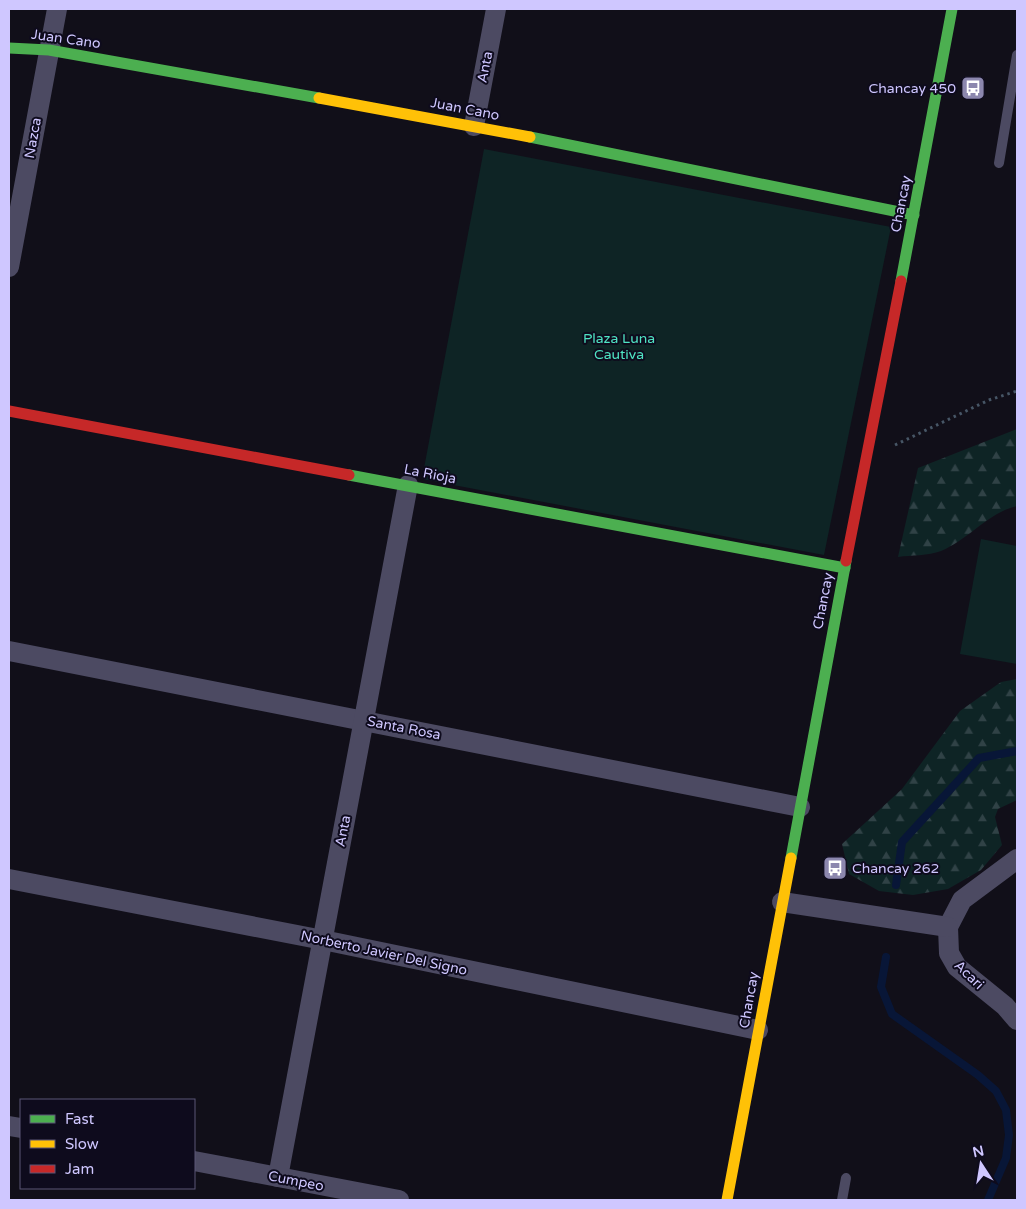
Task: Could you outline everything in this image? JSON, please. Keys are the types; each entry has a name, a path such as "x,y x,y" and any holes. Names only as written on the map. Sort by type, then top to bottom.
{"street":[{"name":"Nazca","path":"9,268 56,9"},
{"name":"Anta","path":"474,126 496,9"},
{"name":"Chancay","path":"727,1200 952,9"},
{"name":"Juan Cano","path":"9,48 49,50 474,126 914,215"},
{"name":"La Rioja","path":"9,411 845,568"},
{"name":"Anta","path":"278,1177 408,485"},
{"name":"Santa Rosa","path":"9,651 800,807"},
{"name":"Acari","path":"1017,858 962,900 948,927 949,953 957,967 1005,1006 1017,1020"},
{"name":"Norberto Javier Del Signo","path":"9,879 323,940 758,1030"},
{"path":"782,902 948,927"},
{"name":"Cumpeo","path":"195,1161 399,1200"}],"lane":[{"path":"999,163 1017,55"},
{"path":"842,1200 846,1178"}],"path":[{"path":"866,461 919,433 989,400 1017,391"}],"green space":[{"name":"Plaza Luna Cautiva","path":"484,149 891,227 824,555 422,479"},
{"path":"1017,429 1017,506 997,514 941,551 925,555 898,557 918,468"},
{"path":"981,539 1017,546 1017,664 960,654"},
{"path":"1017,679 1017,800 998,809 995,817 1002,845 981,870 948,889 913,895 879,891 849,874 842,844 902,789 960,711 1001,682"}],"waterway":[{"path":"896,885 902,842 979,758 1017,751"},
{"path":"886,957 881,987 892,1014 978,1075 996,1091 1006,1110 1009,1135 1006,1158 988,1200"}],"traffic: fast":[{"path":"901,281 952,9"},
{"path":"9,48 49,50 319,98"},
{"path":"530,137 914,215"},
{"path":"349,475 845,568"},
{"path":"791,858 846,561"}],"traffic: slow":[{"path":"319,98 530,137"},
{"path":"727,1200 791,858"}],"traffic: jam":[{"path":"846,561 901,281"},
{"path":"9,411 349,475"}],"place":[{"name":"Chancay 450","path":"973,88"},
{"name":"Chancay 262","path":"835,868"}]}
